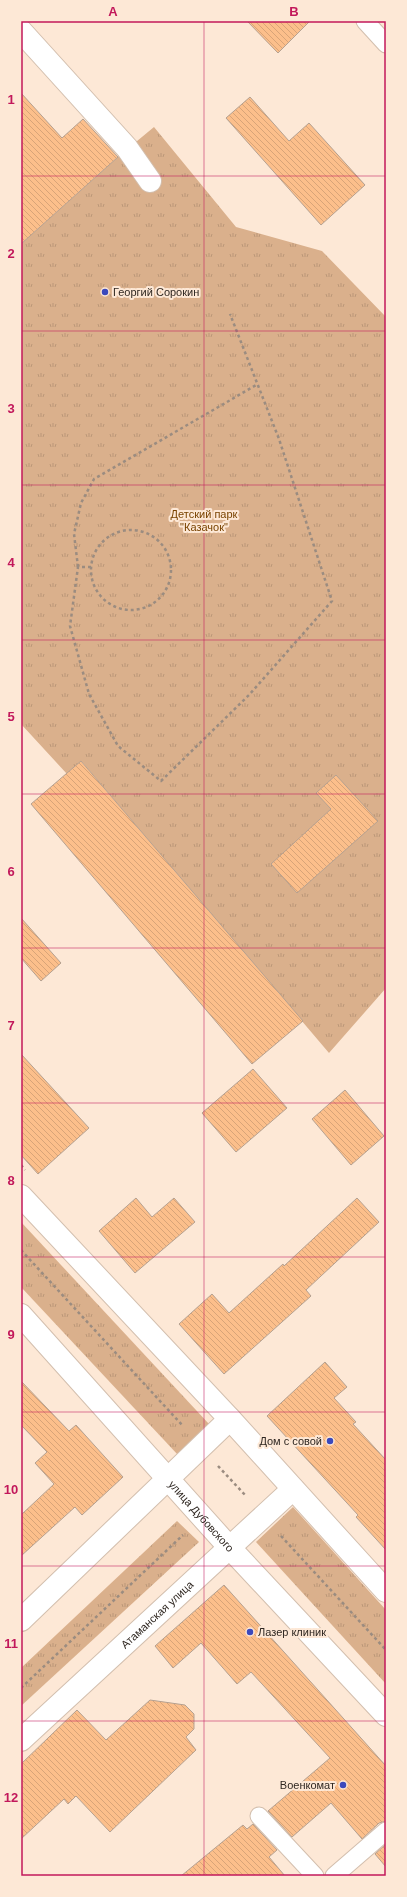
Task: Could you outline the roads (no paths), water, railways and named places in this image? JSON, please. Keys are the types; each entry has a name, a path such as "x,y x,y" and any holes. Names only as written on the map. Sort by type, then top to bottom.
{"street":[{"path":"21,31 127,148 150,181"},
{"path":"21,1196 230,1419 386,1591"},
{"name":"улица Дубовского","path":"21,1315 229,1547 386,1715"},
{"path":"21,1620 230,1419"},
{"name":"Атаманская улица","path":"21,1740 293,1489"}],"lane":[{"path":"365,21 386,44"},
{"path":"259,1816 315,1876"},
{"path":"334,1876 386,1831"}],"place":[{"name":"Георгий Сорокин","path":"105,292"},
{"name":"Дом с совой","path":"330,1441"},
{"name":"Лазер клиник","path":"250,1632"},
{"name":"Военкомат","path":"343,1785"}],"park label":[{"name":"Детский парк \"Казачок\"","path":"204,520"}]}
